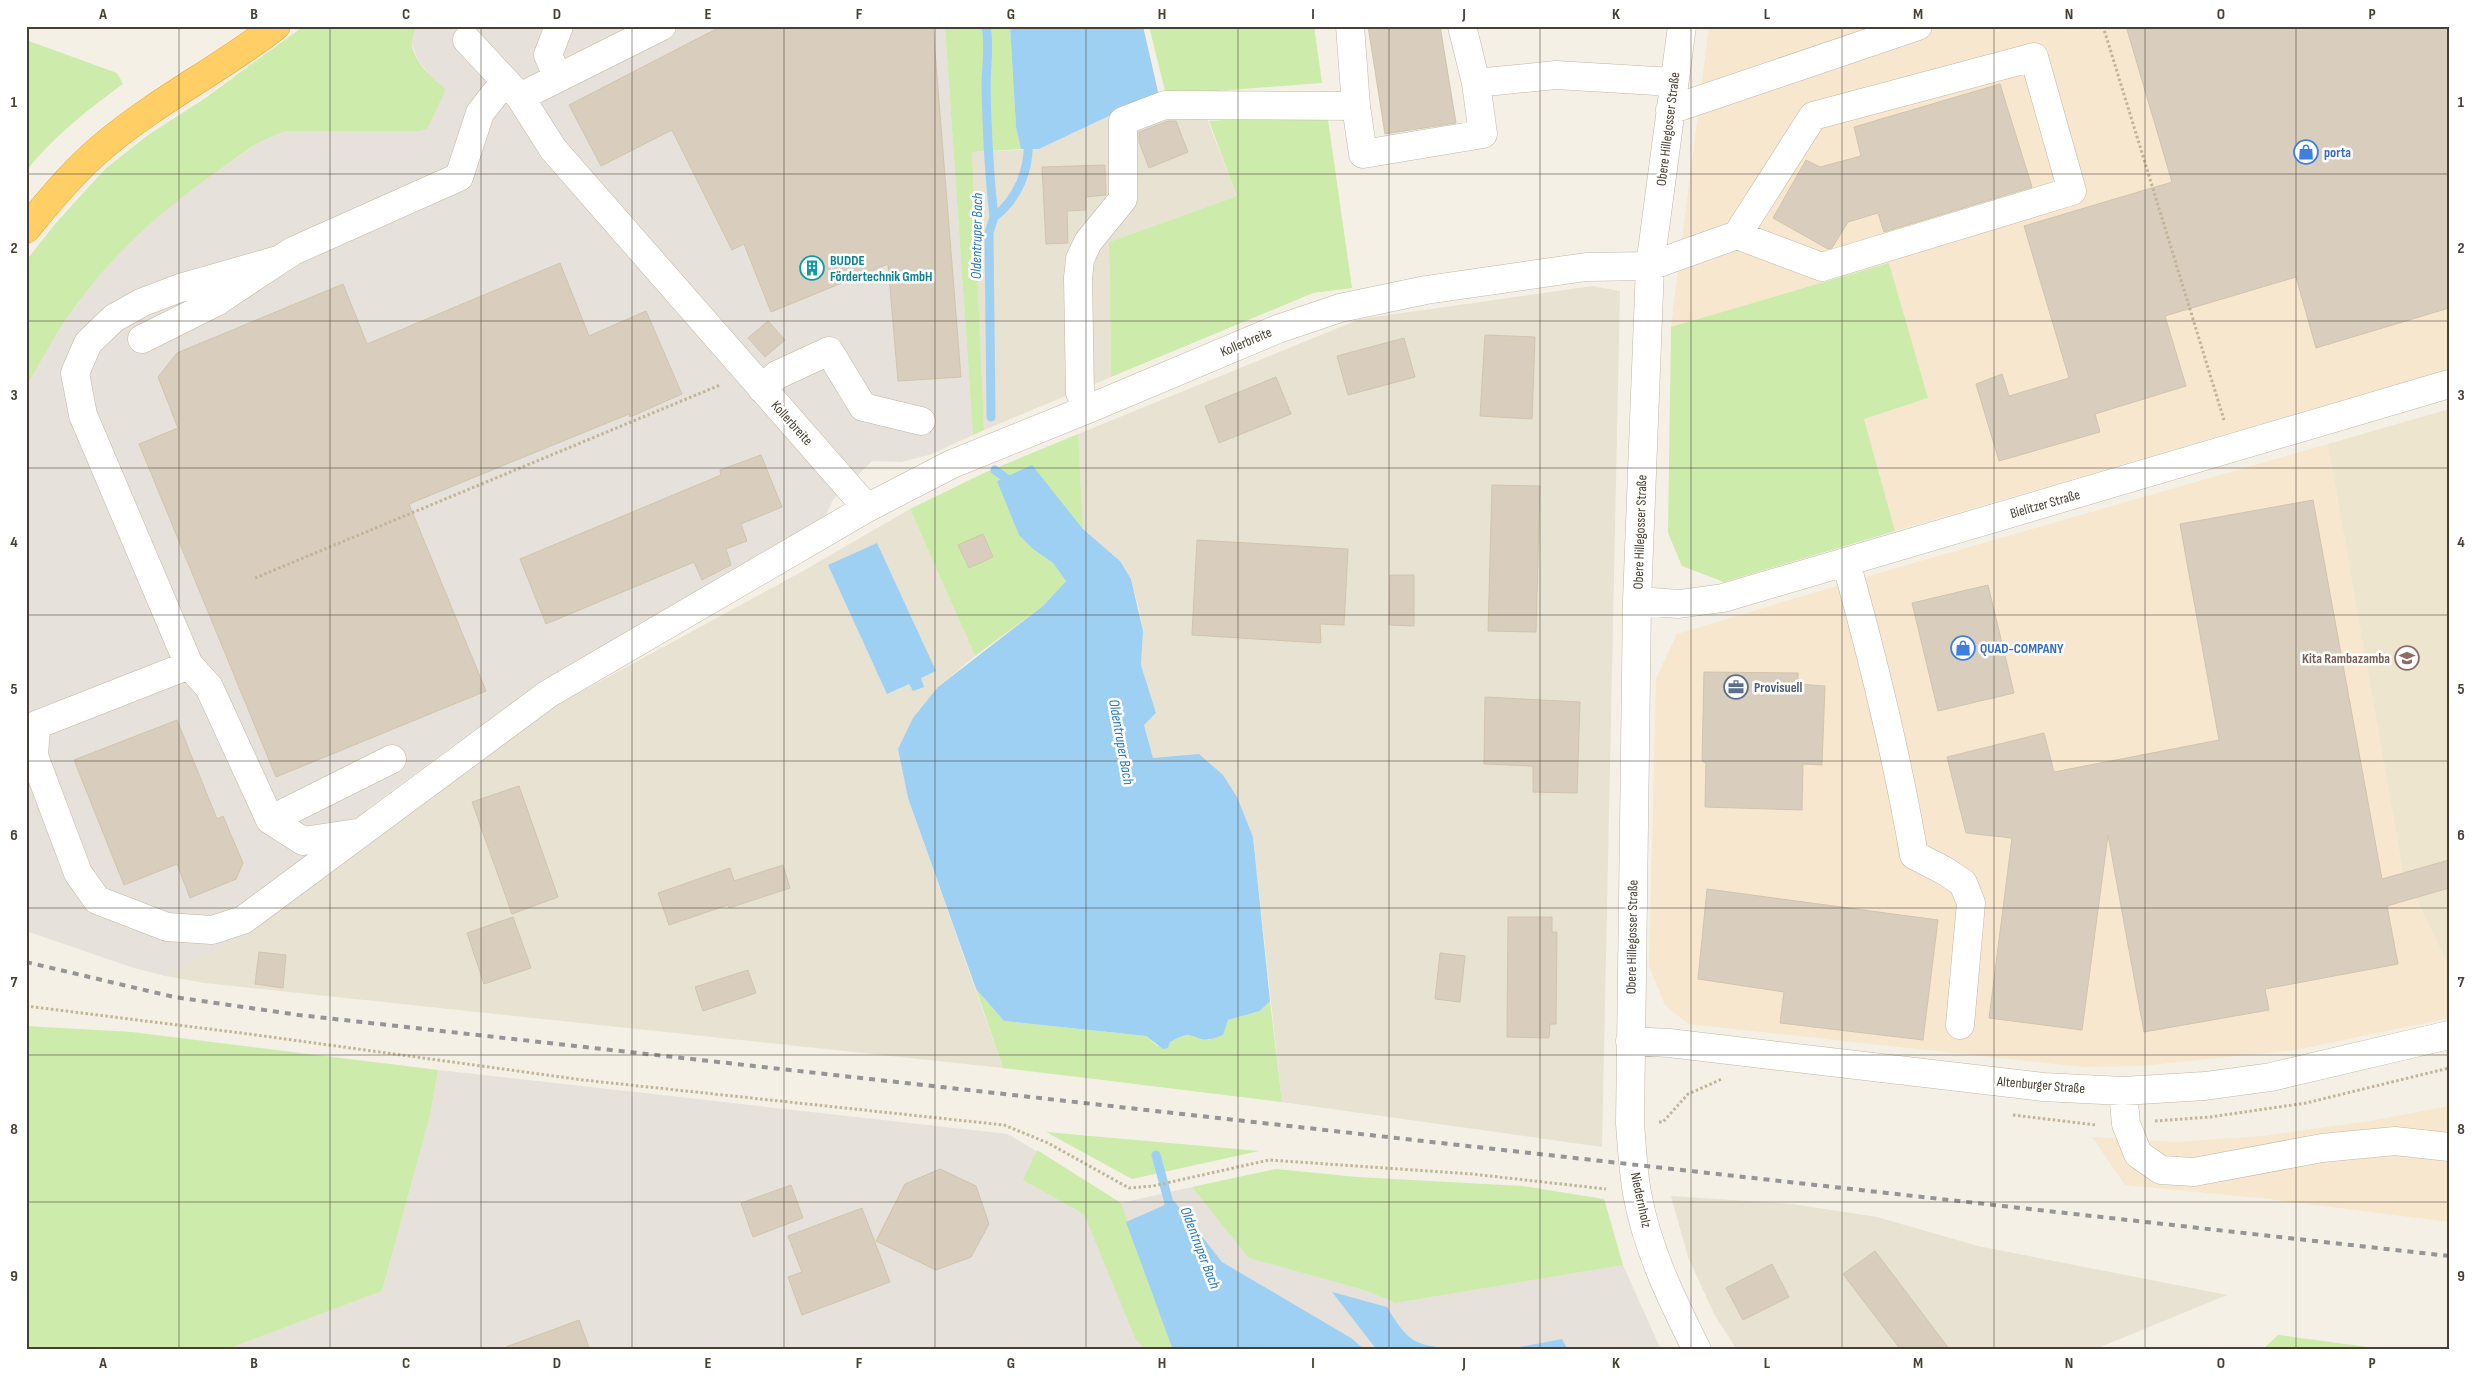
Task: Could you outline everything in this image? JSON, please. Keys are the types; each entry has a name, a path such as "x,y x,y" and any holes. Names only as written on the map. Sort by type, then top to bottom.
{"highway":[{"path":"26,229 63,185 106,143 158,105 252,45 276,26"}],"street":[{"path":"558,78 548,55 559,26"},
{"path":"361,832 303,841 270,820 209,688 189,665 83,415 75,373 88,343 114,318 143,302 180,288 278,260 459,177 480,113 513,89 558,78 662,26"},
{"path":"1350,26 1356,106 1363,154 1484,134 1476,83 1462,26"},
{"name":"Obere Hillegosser Straße","path":"1630,1041 1637,602 1650,266 1673,82 1682,26"},
{"path":"1670,110 1918,26"},
{"name":"Kollerbreite","path":"467,40 513,89 553,149 867,508"},
{"path":"2034,57 2072,191 1822,267 1737,235 1813,116 2034,57"},
{"path":"1476,83 1556,74 1673,82"},
{"path":"1088,410 1080,393 1078,278 1080,258 1088,242 1123,199 1123,121 1165,105 1356,106"},
{"name":"Kollerbreite","path":"189,665 36,725 34,756 78,873 97,900 167,928 212,930 243,920 548,694 867,508 952,464 1088,410 1278,328 1340,308 1426,290 1586,267 1650,266 1737,235"},
{"path":"142,338 216,302 278,260"},
{"path":"755,381 777,375 830,351 863,407 920,421"},
{"name":"Bielitzer Straße","path":"1637,602 1679,604 1723,598 2449,384"},
{"path":"1846,562 1872,656 1897,763 1914,855 1963,883 1971,904 1960,1025"},
{"path":"270,820 392,759"},
{"name":"Altenburger Straße","path":"1630,1041 1669,1042 2043,1087 2123,1091 2205,1086 2271,1077 2449,1035"},
{"name":"Niedernholz","path":"1630,1041 1630,1124 1637,1193 1656,1260 1671,1298 1697,1350"},
{"path":"2123,1091 2126,1124 2138,1154 2161,1170 2194,1172 2322,1148 2395,1141 2449,1147"}],"path":[{"path":"2103,26 2233,449"},
{"path":"255,578 755,381"},
{"path":"26,1006 249,1034 583,1080 1004,1124 1048,1143 1129,1188 1153,1186 1269,1160 1472,1174 1637,1193"}],"shaded area":[{"path":"416,26 945,26 973,435 929,455 901,462 872,461 833,500 822,523 541,681 367,809 385,830 249,933 165,976 134,968 26,931 26,389 43,355 105,266 140,231 184,194 270,135 287,131 418,131 446,89 431,77 418,60 412,44"},
{"path":"1709,26 2449,26 2449,369 1895,531 1864,419 1928,398 1889,263 1671,327"},
{"path":"1197,93 1237,196 1109,242 1111,377 984,430 972,152 1039,149 1111,115 1159,96"},
{"path":"1592,286 1620,291 1602,1147 1282,1102 1253,837 1153,758 1144,725 1156,713 1141,665 1143,631 1139,609 1131,579 1120,561 1083,529 1078,434 1360,319"},
{"name":"Kita Rambazamba","path":"2449,409 2449,966 2403,872 2328,444"},
{"path":"2328,444 2403,872 2449,966 2449,1018 2296,1050 2141,1066 2082,1067 1688,1024 1665,1005 1649,966 1656,678 1677,634 1903,566"},
{"path":"910,509 975,656 938,687 898,749 908,798 1003,1068 205,983 165,976 249,933 553,707 803,571"},
{"path":"438,1070 1008,1134 1121,1203 1192,1187 1250,1258 1364,1290 1396,1303 1623,1265 1661,1350 225,1350 382,1291 430,1116"},
{"path":"2449,1106 2449,1222 2269,1199 2125,1185 2092,1137 2176,1142 2262,1136 2370,1121"},
{"path":"1671,1196 1792,1204 1877,1217 1978,1246 2227,1295 2093,1350 1737,1350 1714,1314 1688,1257"}],"green space":[{"path":"304,26 416,26 412,44 414,53 425,70 446,89 427,129 418,131 287,131 269,137 253,146 190,191 134,239 109,265 64,322 26,389 26,261 55,224 105,169 148,135 204,99"},
{"path":"945,26 1010,26 1016,127 1021,149 972,152 984,430 973,435"},
{"path":"1149,26 1314,26 1322,83 1166,95"},
{"path":"26,40 117,73 123,84 72,124 48,146 26,171"},
{"path":"1327,113 1352,288 1313,293 1111,377 1109,242 1237,196 1209,121"},
{"path":"1889,263 1928,398 1864,419 1895,531 1724,582 1682,566 1668,533 1671,327"},
{"path":"1078,434 1083,529 1032,466 997,481 1033,549 1053,563 1066,581 1044,605 975,656 910,509 984,473"},
{"path":"976,989 1004,1021 1146,1036 1157,1046 1182,1036 1200,1037 1209,1040 1228,1020 1260,1011 1270,1001 1282,1102 1003,1068"},
{"path":"26,1026 132,1032 438,1070 430,1116 382,1291 225,1350 26,1350"},
{"path":"1046,1132 1259,1151 1132,1179"},
{"path":"1037,1150 1121,1203 1173,1350 1147,1350 1136,1340 1084,1214 1023,1180"},
{"path":"1276,1169 1357,1177 1522,1186 1604,1199 1623,1265 1396,1303 1364,1290 1249,1258 1192,1187"},
{"path":"2278,1335 2389,1350 2262,1350"}],"water":[{"path":"1010,26 1143,26 1159,96 1111,115 1039,149 1021,149 1016,127"},
{"path":"1032,465 1083,529 1120,561 1131,579 1143,631 1141,665 1156,713 1144,725 1153,758 1199,754 1223,775 1237,797 1253,837 1270,1001 1260,1011 1228,1020 1223,1035 1212,1039 1200,1039 1189,1035 1170,1042 1168,1048 1163,1049 1146,1036 1004,1021 976,989 908,798 898,749 913,718 938,687 1044,605 1066,581 1053,563 1033,549 1019,535 997,481"},
{"path":"877,543 936,671 921,678 924,687 913,691 909,684 887,694 828,565"},
{"path":"1174,1201 1222,1262 1351,1338 1365,1350 1173,1350 1126,1222"},
{"path":"1332,1292 1387,1307 1408,1336 1422,1344 1457,1350 1377,1350"},
{"path":"1562,1339 1568,1350 1504,1350"}],"building":[{"path":"722,26 933,26 961,377 898,381 888,264 771,312 744,244 732,250 672,130 601,166 569,105"},
{"path":"1368,26 1440,26 1456,123 1385,134"},
{"name":"porta","path":"2126,26 2449,26 2449,308 2316,348 2296,277 2165,316 2186,386 2095,414 2100,432 1999,461 1976,384 2002,374 2009,396 2069,378 2024,226 2172,182"},
{"path":"2000,84 2032,187 1884,232 1878,213 1848,222 1832,248 1828,249 1773,218 1806,160 1820,167 1861,156 1854,127"},
{"path":"1168,121 1176,121 1188,152 1149,168 1139,142 1139,132"},
{"path":"1105,165 1106,195 1086,197 1086,210 1067,211 1068,243 1046,244 1042,167"},
{"path":"560,263 589,336 646,311 682,394 630,417 629,414 409,504 486,691 276,777 139,444 178,428 158,377 177,353 343,284 367,344"},
{"path":"768,321 785,340 765,357 748,338"},
{"path":"1485,335 1535,337 1532,419 1480,416"},
{"path":"1404,338 1415,377 1348,395 1337,356"},
{"path":"1276,377 1291,414 1219,443 1205,406"},
{"path":"761,455 782,507 741,524 747,541 726,549 731,565 702,580 694,562 546,624 520,559 721,475 720,470"},
{"path":"1492,485 1540,486 1536,632 1488,631"},
{"path":"2313,500 2382,879 2449,860 2449,888 2387,906 2398,964 2265,989 2269,1010 2144,1032 2108,835 2082,1030 1989,1018 2012,838 1966,833 1947,757 2044,733 2054,772 2219,740 2180,524"},
{"path":"983,534 993,557 969,568 958,545"},
{"path":"1197,540 1348,549 1344,625 1320,624 1321,643 1192,635"},
{"path":"1390,575 1414,575 1414,626 1389,625"},
{"name":"QUAD-COMPANY","path":"1988,585 2014,693 1938,711 1912,603"},
{"path":"1704,672 1798,673 1798,684 1825,686 1822,765 1803,764 1802,810 1705,807 1706,763 1702,761"},
{"path":"1485,697 1580,702 1577,793 1533,792 1533,766 1484,764"},
{"path":"177,720 217,819 223,816 243,863 236,879 190,898 177,864 124,885 74,760"},
{"path":"519,786 558,897 512,914 472,802"},
{"path":"783,865 790,888 729,908 728,905 669,925 658,893 730,868 734,881"},
{"path":"1707,889 1938,920 1923,1040 1780,1023 1784,992 1698,979"},
{"path":"513,917 531,968 484,984 467,933"},
{"path":"1508,917 1552,917 1552,932 1557,932 1556,1024 1550,1024 1549,1038 1507,1037"},
{"path":"259,952 286,955 283,988 255,984"},
{"path":"1440,953 1465,956 1460,1002 1435,999"},
{"path":"748,970 756,993 703,1011 695,987"},
{"path":"940,1169 976,1186 989,1224 971,1257 936,1270 876,1241 905,1184"},
{"path":"791,1185 803,1218 753,1237 741,1203"},
{"path":"862,1208 890,1282 802,1315 788,1277 802,1272 788,1236"},
{"path":"1875,1251 1950,1350 1901,1350 1843,1274"},
{"path":"1772,1264 1789,1297 1743,1320 1726,1288"},
{"path":"579,1320 590,1350 507,1350 506,1347"}],"waterway":[{"name":"Oldentruper Bach","path":"986,26 988,41 987,119 994,217 989,233 991,417"},
{"path":"994,217 1010,201 1021,182 1027,161 1028,139"},
{"name":"Oldentruper Bach","path":"995,470 1015,485"},
{"name":"Oldentruper Bach","path":"1156,1155 1172,1214"}],"railway":[{"path":"26,962 174,997 299,1015 2449,1256"}],"place":[{"name":"porta","path":"2306,152"},
{"name":"BUDDE Fördertechnik GmbH","path":"812,268"},
{"name":"QUAD-COMPANY","path":"1963,648"},
{"name":"Kita Rambazamba","path":"2407,658"},
{"name":"Provisuell","path":"1736,687"}]}
